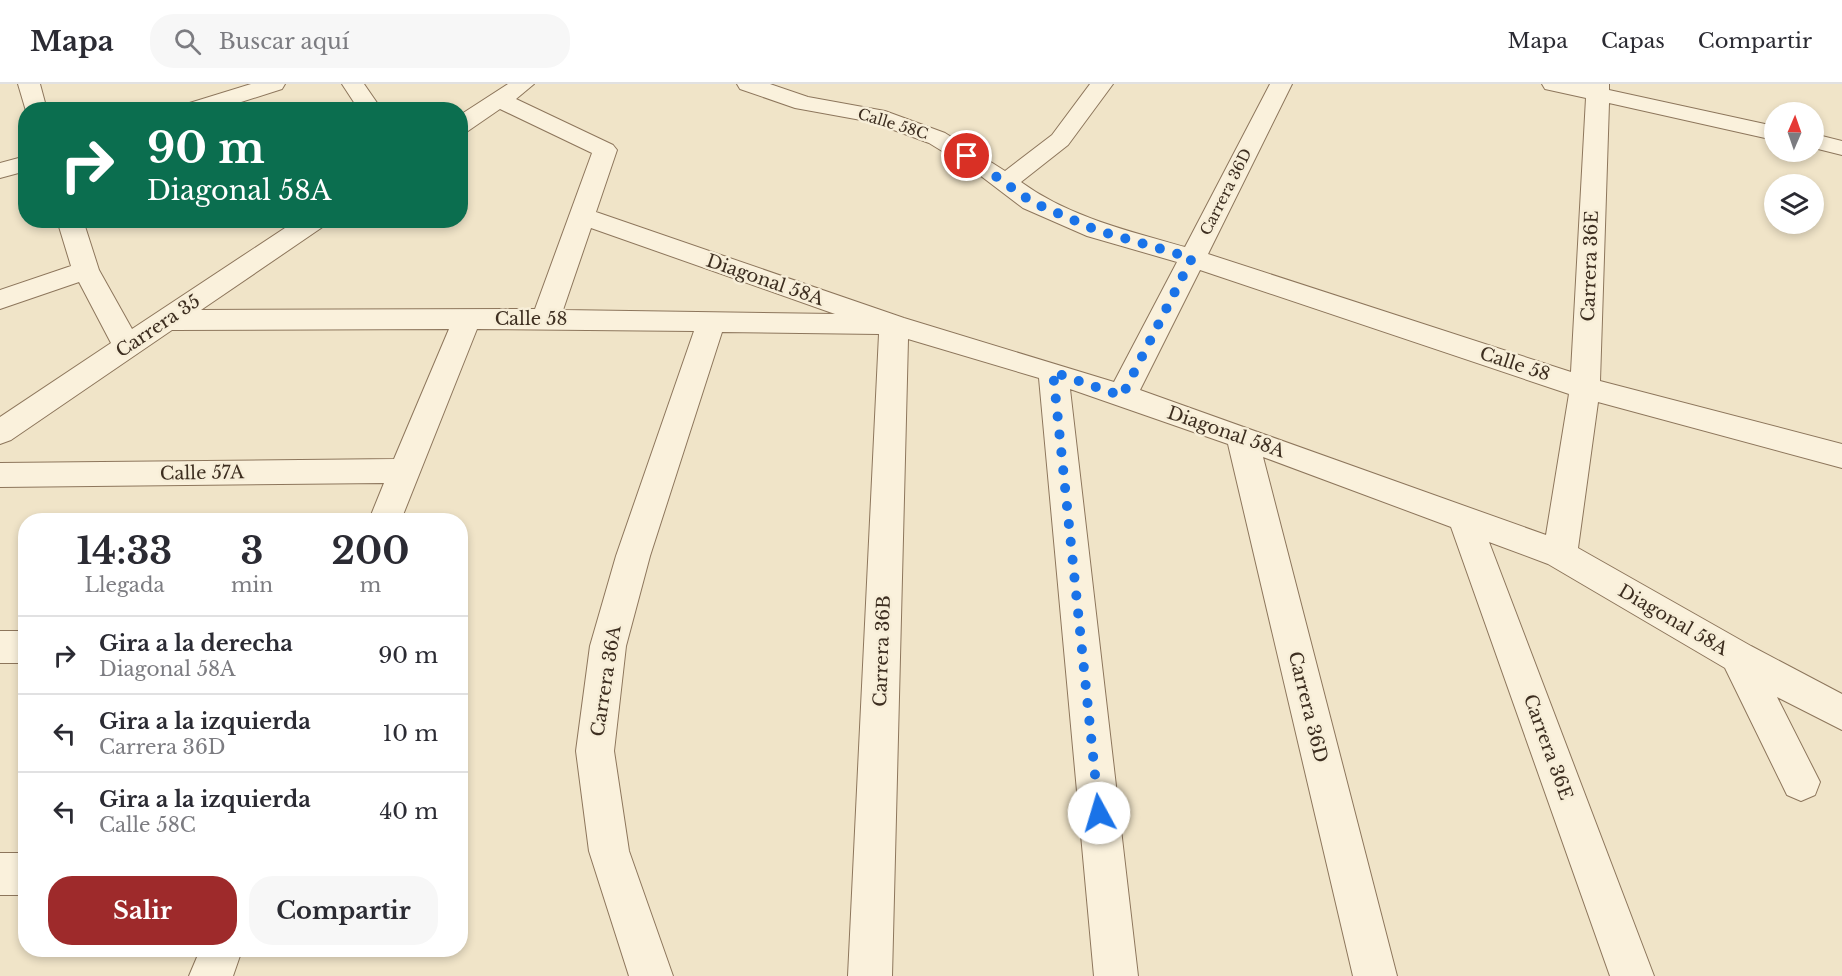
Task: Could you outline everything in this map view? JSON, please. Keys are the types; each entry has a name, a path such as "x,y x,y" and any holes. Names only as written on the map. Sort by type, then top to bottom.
{"street":[{"path":"29,84 34,102"},
{"path":"192,84 198,102"},
{"path":"218,102 274,84"},
{"path":"352,84 365,102"},
{"path":"468,121 523,84"},
{"name":"Calle 58C","path":"748,84 804,103 834,99 937,138 1006,182 1032,202 1096,230 1192,258"},
{"path":"1006,182 1060,140 1102,84"},
{"name":"Carrera 36D","path":"1122,396 1281,84"},
{"path":"1553,84 1597,88 1764,130"},
{"name":"Carrera 36E","path":"1560,554 1585,388 1597,88"},
{"path":"501,100 605,150 546,319"},
{"path":"1824,144 1842,148"},
{"path":"0,171 18,165"},
{"name":"Diagonal 58A","path":"583,216 894,325 1053,372 1242,437 1560,554 1738,657 1842,713"},
{"path":"73,228 86,270 128,347"},
{"name":"Carrera 35","path":"0,432 168,320 274,232"},
{"name":"Calle 58","path":"1192,258 1585,388 1842,456"},
{"path":"0,300 86,270"},
{"path":"388,513 467,319"},
{"name":"Calle 58","path":"168,320 546,319 894,325"},
{"name":"Carrera 36A","path":"651,976 609,851 595,751 608,646 633,556 711,322"},
{"name":"Carrera 36B","path":"870,976 894,325"},
{"path":"1053,372 1116,976"},
{"name":"Carrera 36D","path":"1242,437 1375,976"},
{"name":"Calle 57A","path":"0,475 404,471"},
{"name":"Carrera 36E","path":"1464,518 1632,976"},
{"path":"0,647 18,647"},
{"path":"1738,657 1801,782"},
{"path":"0,874 18,874"},
{"path":"211,976 218,957"}],"route":[{"path":"967,156 1032,202 1096,230 1192,258 1122,396 1053,372 1099,813"}]}
